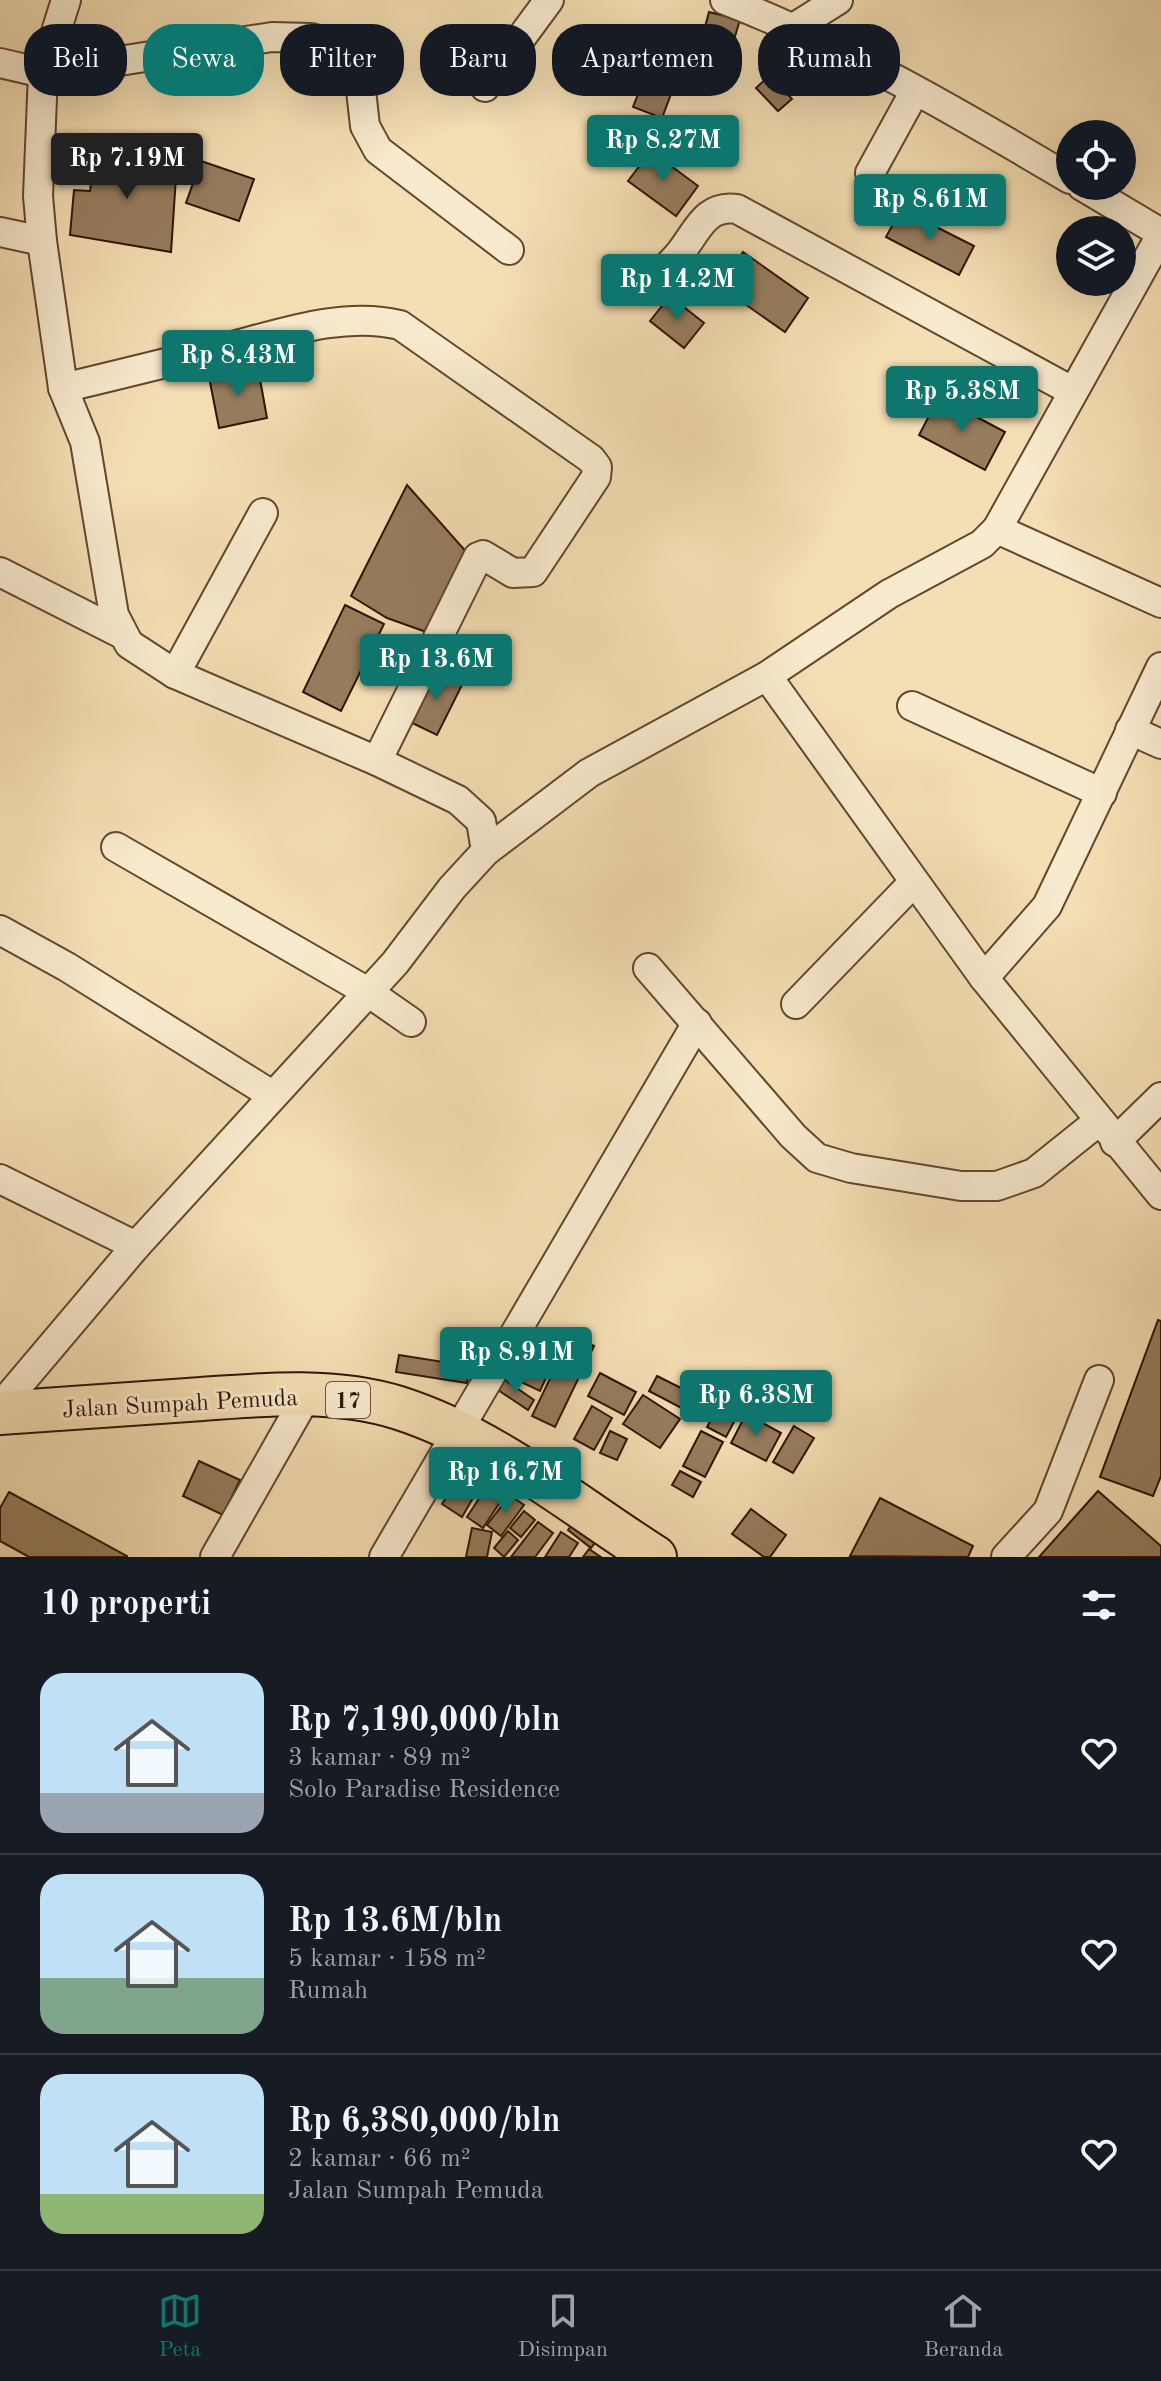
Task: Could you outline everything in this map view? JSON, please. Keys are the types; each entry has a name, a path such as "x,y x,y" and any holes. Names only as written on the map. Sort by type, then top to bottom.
{"highway":[{"name":"Jalan Sumpah Pemuda","path":"0,1413 262,1394 307,1395 397,1407 460,1432 541,1480 655,1557"}],"street":[{"path":"58,24 66,0"},
{"path":"531,24 549,0"},
{"path":"725,0 787,24"},
{"path":"800,24 838,0"},
{"path":"127,60 290,35 347,48 360,63 365,126 378,150 509,250"},
{"path":"0,63 24,69"},
{"path":"900,83 1056,171"},
{"path":"870,173 915,91"},
{"path":"42,96 38,196 63,388 85,442 114,615 122,634 138,653 175,674 377,761 458,800 481,821 486,851"},
{"path":"0,1407 136,1246 368,992 486,851 589,773 628,748 767,676 889,594 969,552 997,529 1161,234 1105,200"},
{"path":"644,290 681,252 703,219 721,209 737,209 1072,391"},
{"path":"0,232 42,241"},
{"path":"63,388 287,333 349,321 383,321 400,325 591,459 597,467 596,477 533,572 513,573 483,555 478,557 377,761"},
{"path":"175,674 263,513"},
{"path":"997,529 1161,603"},
{"path":"0,572 122,634"},
{"path":"984,978 1047,906 1161,667"},
{"path":"767,676 984,978 1161,1195"},
{"path":"912,706 1102,793"},
{"path":"1130,730 1161,744"},
{"path":"116,847 368,992 411,1022"},
{"path":"796,1004 913,883"},
{"path":"0,930 67,967 272,1095"},
{"path":"648,968 793,1136 817,1158 851,1168 961,1186 997,1186 1034,1173 1161,1097"},
{"path":"384,1557 697,1023"},
{"path":"0,1179 136,1246"},
{"path":"1006,1557 1048,1511 1099,1380"},
{"path":"215,1557 307,1395"}],"building":[{"path":"709,12 740,20 739,24 706,24"},
{"path":"637,96 670,96 662,118 633,107"},
{"path":"764,96 789,96 792,99 778,111"},
{"path":"96,147 177,162 171,252 70,235 74,190 90,191"},
{"path":"651,151 698,186 676,216 628,181"},
{"path":"201,161 254,179 239,221 186,203"},
{"path":"901,209 974,246 959,275 886,237"},
{"path":"743,252 808,298 785,332 719,286"},
{"path":"670,296 704,323 684,348 650,321"},
{"path":"258,368 267,418 219,428 209,377"},
{"path":"939,397 1005,432 985,470 919,435"},
{"path":"407,485 469,555 429,633 387,618 351,596"},
{"path":"345,605 384,624 341,711 303,692"},
{"path":"434,669 463,683 437,735 408,721"},
{"path":"1158,1320 1161,1321 1161,1476 1153,1496 1100,1477"},
{"path":"571,1335 594,1346 555,1427 532,1416"},
{"path":"539,1346 557,1354 540,1391 521,1382"},
{"path":"399,1355 469,1366 467,1383 396,1372"},
{"path":"600,1373 636,1392 624,1415 588,1396"},
{"path":"657,1376 695,1395 687,1411 649,1391"},
{"path":"505,1380 534,1400 528,1410 498,1390"},
{"path":"643,1395 680,1419 660,1448 623,1424"},
{"path":"592,1406 612,1418 594,1450 574,1439"},
{"path":"715,1412 734,1422 726,1437 707,1427"},
{"path":"746,1414 781,1433 766,1461 731,1443"},
{"path":"794,1426 814,1438 793,1473 773,1462"},
{"path":"610,1431 627,1439 617,1460 600,1453"},
{"path":"701,1431 723,1442 705,1477 683,1466"},
{"path":"199,1461 240,1480 223,1515 183,1496"},
{"path":"464,1467 484,1479 462,1517 442,1504"},
{"path":"680,1471 701,1482 693,1497 672,1485"},
{"path":"495,1474 512,1484 483,1528 467,1517"},
{"path":"1098,1491 1161,1546 1161,1557 1039,1557"},
{"path":"9,1492 127,1557 29,1557 0,1541 0,1508"},
{"path":"510,1495 524,1505 501,1536 487,1525"},
{"path":"880,1498 973,1546 968,1557 850,1556"},
{"path":"751,1509 786,1535 770,1557 764,1557 732,1534"},
{"path":"524,1511 535,1520 521,1537 510,1528"},
{"path":"580,1514 603,1532 591,1548 568,1530"},
{"path":"538,1522 553,1533 535,1557 511,1557"},
{"path":"472,1528 492,1532 487,1557 466,1557"},
{"path":"508,1531 518,1540 504,1557 494,1548"},
{"path":"561,1532 578,1543 569,1557 545,1557"},
{"path":"589,1549 601,1557 583,1557"}]}
